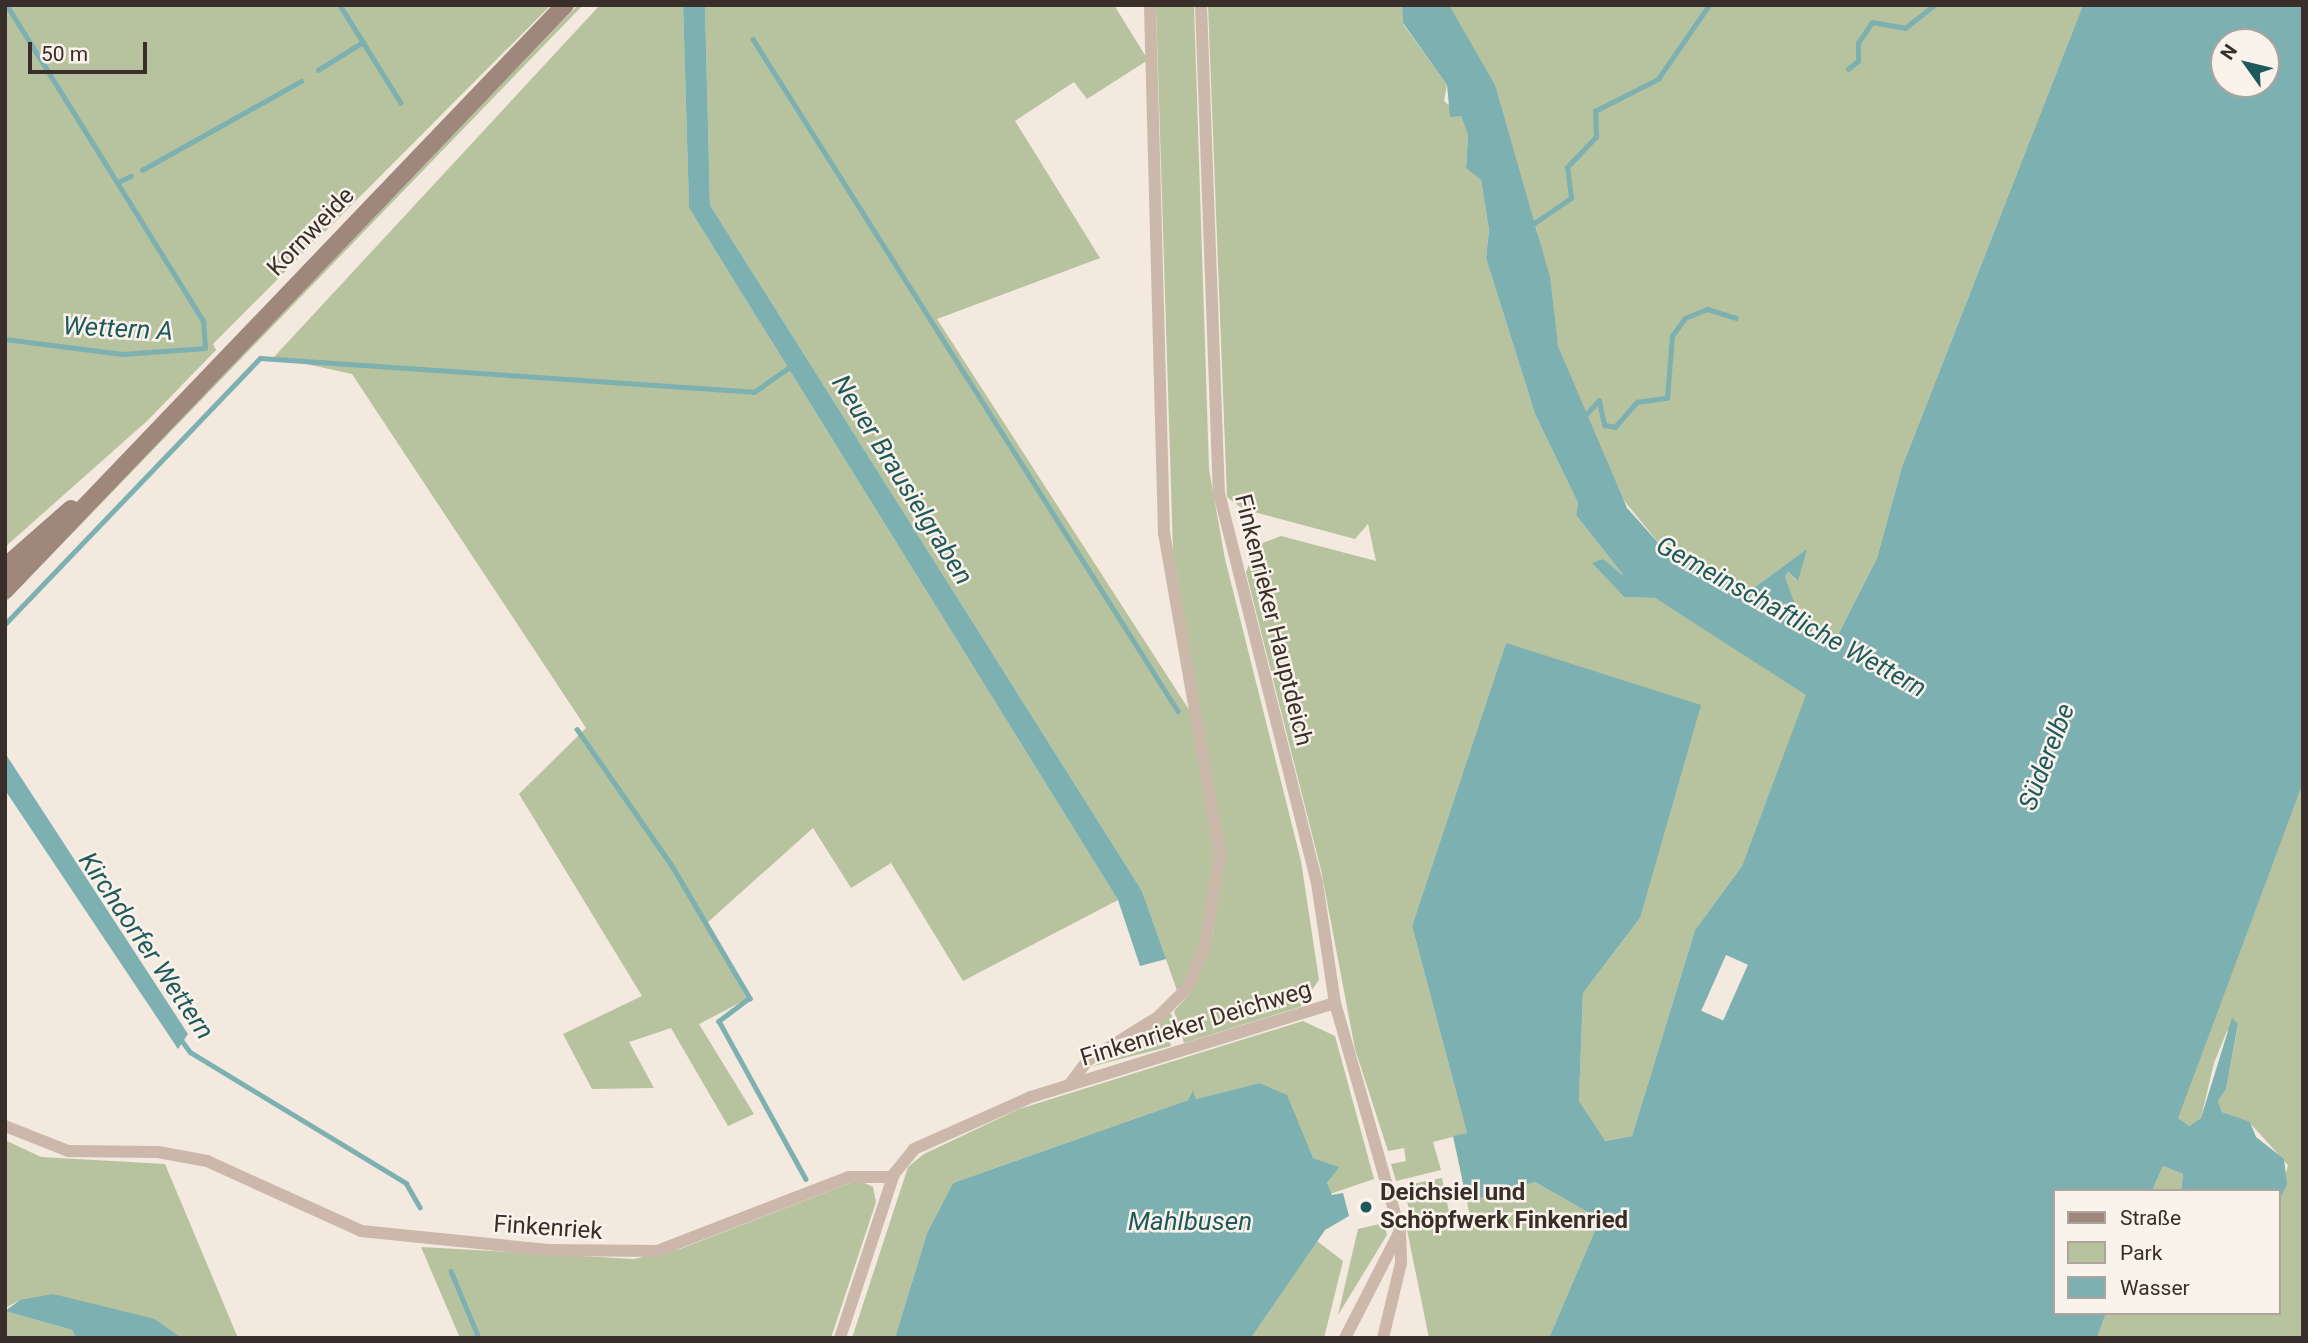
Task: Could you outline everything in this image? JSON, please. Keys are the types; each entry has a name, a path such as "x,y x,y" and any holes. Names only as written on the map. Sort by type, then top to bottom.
{"main road":[{"name":"Kornweide","path":"5,590 92,493 565,5"},
{"name":"Kornweide","path":"5,567 92,493"}],"street":[{"path":"840,1338 893,1177 907,1155 925,1144 1069,1085 1087,1061 1158,1017 1188,987 1205,945 1220,854 1164,534 1150,5"},
{"name":"Finkenrieker Hauptdeich","path":"1201,5 1219,493 1317,883 1335,1003 1400,1231 1401,1263 1383,1338"},
{"name":"Finkenrieker Deichweg","path":"1069,1085 1335,1003"},
{"name":"Finkenriek","path":"5,1126 68,1151 158,1152 207,1161 361,1231 548,1250 657,1251 849,1177 893,1177"},
{"path":"1345,1338 1400,1231"}],"green space":[{"path":"5,5 551,5 213,344 216,350 147,421 5,547"},
{"path":"578,5 583,5 5,603 5,599"},
{"path":"600,5 683,5 689,208 1118,900 963,981 891,863 851,888 813,828 708,922 747,999 699,1024 754,1114 728,1126 671,1028 629,1042 654,1088 592,1089 563,1034 642,996 519,794 586,728 352,374 274,357"},
{"path":"705,5 1114,5 1148,60 1087,99 1074,82 1015,121 1100,258 937,319 1195,719 1210,798 1217,893 1180,999 1142,891 710,205"},
{"path":"1156,5 1194,5 1209,469 1225,559 1301,861 1319,980 1300,1007 1184,1043 1174,1011 1192,991 1213,934 1225,853 1173,551"},
{"path":"1208,5 1402,5 1403,24 1447,85 1444,101 1461,115 1468,135 1466,167 1481,180 1489,230 1486,258 1535,414 1578,503 1576,515 1624,576 1610,565 1595,566 1624,597 1655,598 1807,694 1742,866 1695,930 1632,1136 1604,1141 1579,1101 1583,993 1640,918 1506,643 1412,926 1467,1133 1433,1142 1441,1170 1396,1181 1391,1164 1406,1161 1404,1148 1388,1151 1355,1049 1321,870 1246,572 1257,545 1281,536 1376,561 1368,524 1355,539 1243,509 1227,497"},
{"path":"1449,5 2083,5 1902,467 1877,558 1836,639 1790,620 1794,606 1785,577 1788,572 1796,580 1806,550 1747,593 1662,547 1617,492 1558,346 1537,230"},
{"path":"2303,783 2303,1338 2097,1338 2105,1315 2280,1315 2280,1194 2288,1165 2250,1123 2222,1112 2218,1101 2226,1089 2238,1025 2227,1031 2214,1063 2201,1118 2189,1126 2177,1118"},
{"path":"1171,1013 1176,1030 1167,1033 1171,1046 1094,1066"},
{"path":"1303,1021 1335,1036 1374,1179 1330,1194 1327,1183 1338,1167 1313,1158 1259,1083 1196,1099 1193,1092 1188,1100 953,1183 927,1233 895,1338 852,1338 908,1167 924,1154 1019,1109"},
{"path":"5,1140 41,1157 165,1164 238,1338 182,1338 155,1319 20,1300 5,1308"},
{"path":"2163,1166 2183,1174 2181,1189 2153,1189"},
{"path":"1442,1178 1453,1231 1459,1229 1457,1221 1470,1217 1467,1202 1535,1182 1600,1219 1549,1338 1429,1338 1405,1220 1411,1218 1406,1197 1415,1195 1412,1184"},
{"path":"858,1180 873,1187 876,1202 831,1338 460,1338 421,1247 634,1259 680,1249"},
{"path":"1384,1223 1387,1235 1338,1315 1358,1229"},
{"path":"1317,1241 1343,1261 1324,1338 1251,1338"},
{"path":"5,1311 72,1330 76,1338 5,1338"}],"water":[{"path":"683,5 705,5 710,205 1142,891 1166,959 1140,966 1118,900 689,208"},
{"name":"Süderelbe","path":"1402,5 1449,5 1495,85 1550,277 1558,346 1627,508 1662,547 1747,593 1807,549 1798,581 1788,572 1785,577 1794,602 1790,620 1836,639 1877,558 1902,467 2083,5 2303,5 2303,783 2178,1118 2189,1126 2201,1118 2232,1018 2238,1024 2226,1089 2218,1101 2222,1112 2250,1122 2256,1137 2284,1159 2287,1184 2280,1199 2280,1189 2181,1189 2183,1174 2163,1166 2153,1189 2052,1189 2052,1315 2105,1315 2097,1338 1549,1338 1600,1219 1535,1182 1467,1202 1453,1136 1467,1133 1412,926 1506,643 1701,705 1640,918 1583,993 1579,1101 1605,1141 1632,1136 1695,930 1742,866 1806,695 1655,598 1624,597 1592,563 1603,559 1624,576 1576,515 1578,503 1535,414 1486,258 1489,230 1481,180 1466,168 1468,135 1461,116 1450,117 1447,85 1403,23"},
{"path":"5,753 188,1034 178,1049 5,790"},
{"name":"Mahlbusen","path":"1259,1083 1287,1095 1313,1158 1339,1167 1327,1183 1332,1195 1343,1193 1349,1216 1325,1230 1251,1338 895,1338 927,1233 953,1183 1188,1100 1193,1091 1196,1099"},
{"path":"53,1294 155,1319 182,1338 76,1338 72,1330 5,1311 20,1300"}],"pier":[{"path":"1726,955 1748,965 1723,1020 1701,1011"}],"waterway":[{"name":"Wettern A","path":"5,339 122,354 205,348 203,321 6,5"},
{"path":"340,5 401,103"},
{"path":"1530,226 1571,198 1567,167 1596,137 1595,111 1658,79 1709,5"},
{"path":"1848,69 1858,61 1858,43 1872,22 1905,28 1934,5"},
{"path":"753,39 1178,711"},
{"path":"318,70 363,42"},
{"path":"142,170 301,81"},
{"path":"118,182 131,176"},
{"path":"1582,419 1599,400 1605,425 1615,427 1637,402 1667,398 1672,336 1685,318 1707,309 1736,318"},
{"path":"5,624 260,358 754,392 791,366"},
{"path":"577,729 671,864 750,998 719,1021 806,1179"},
{"name":"Kirchdorfer Wettern","path":"180,1038 190,1052 406,1183 420,1207"},
{"name":"Kirchdorfer Wettern","path":"451,1271 479,1338"}],"place":[{"name":"Deichsiel und Schöpfwerk Finkenried","path":"1366,1207"}],"water label":[{"name":"Neuer Brausielgraben","path":"902,480"},
{"name":"Gemeinschaftliche Wettern","path":"1791,617"}]}
